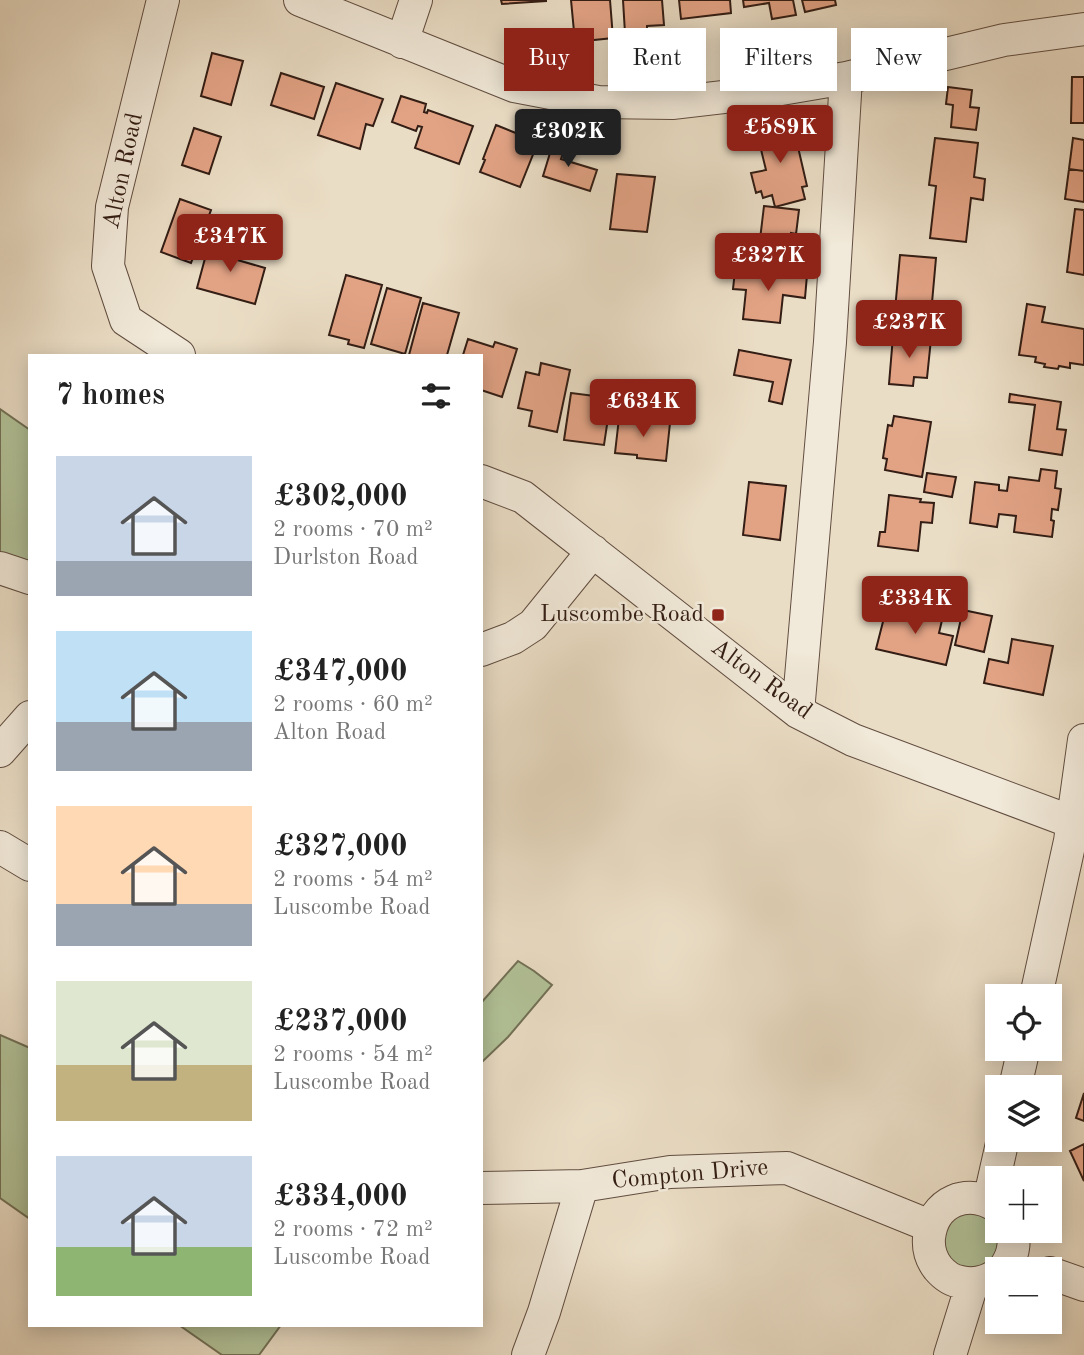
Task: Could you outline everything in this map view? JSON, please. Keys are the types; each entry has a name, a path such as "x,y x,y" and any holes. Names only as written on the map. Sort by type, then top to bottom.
{"street":[{"name":"Alton Road","path":"163,0 112,207 108,266 126,320 177,354"},
{"path":"300,0 514,86 598,102 672,103 758,93 846,78 1004,40 1084,29"},
{"path":"402,42 416,0"},
{"path":"799,712 830,342 846,78"},
{"name":"Alton Road","path":"483,482 523,497 799,712 853,740 1072,822"},
{"path":"483,649 513,638 533,625 593,551"},
{"path":"0,568 28,577"},
{"path":"0,751 28,719"},
{"path":"1039,984 1070,841 1084,740"},
{"path":"0,847 28,864"},
{"name":"Compton Drive","path":"483,1188 582,1186 670,1172 788,1168 930,1226"},
{"path":"528,1355 544,1312 582,1186"},
{"path":"985,1201 966,1198 951,1202 939,1212 930,1226 928,1248 934,1263 944,1275 957,1282 985,1272"},
{"path":"1062,1277 1084,1285"},
{"path":"950,1355 985,1298"}],"green space":[{"path":"0,409 28,429 28,577 0,568"},
{"path":"518,961 552,985 508,1037 483,1061 483,1001"},
{"path":"0,1035 28,1047 28,1218 0,1198"},
{"path":"985,1208 985,1243 1014,1243 1014,1247 998,1257 985,1257 985,1265 957,1282 930,1226 938,1212"},
{"path":"182,1327 280,1327 259,1355 222,1355"}],"building":[{"path":"501,0 546,0 546,1 502,4"},
{"path":"571,0 610,0 612,28 608,28 608,39 594,40 594,28 574,28"},
{"path":"623,0 662,0 664,25 625,28"},
{"path":"679,0 730,0 731,13 681,19"},
{"path":"743,0 793,0 796,15 772,19 769,3 744,7"},
{"path":"802,0 835,0 836,5 805,12"},
{"path":"212,53 243,61 231,105 201,96"},
{"path":"281,73 324,87 314,119 271,105"},
{"path":"1072,77 1084,77 1084,123 1071,123"},
{"path":"336,83 383,99 373,126 366,124 360,149 318,135"},
{"path":"948,87 972,90 970,107 979,108 976,130 951,127 953,105 946,104"},
{"path":"401,96 426,104 424,112 427,113 428,110 473,126 459,164 415,148 422,127 418,126 416,131 392,122"},
{"path":"792,121 807,186 802,187 805,199 775,207 772,195 763,198 761,191 756,193 751,173 766,170 756,129"},
{"path":"496,125 538,142 520,187 480,172"},
{"path":"194,128 221,137 209,174 182,165"},
{"path":"935,138 978,143 974,177 985,179 983,200 971,198 966,242 930,238 936,186 929,185"},
{"path":"1073,138 1084,140 1084,171 1069,169"},
{"path":"554,140 566,143 561,159 597,170 590,191 543,176"},
{"path":"1069,169 1084,171 1084,202 1065,199"},
{"path":"617,174 655,177 647,232 610,229"},
{"path":"180,199 211,210 191,263 161,252"},
{"path":"764,206 799,210 796,234 791,233 788,259 758,256"},
{"path":"1075,209 1084,210 1084,275 1067,272"},
{"path":"219,239 238,245 234,259 265,268 255,304 197,288 207,251 215,253"},
{"path":"900,255 936,258 931,314 895,310"},
{"path":"749,269 807,275 805,298 783,295 780,323 743,319 746,290 733,289 735,271 748,273"},
{"path":"346,275 382,285 364,348 348,344 349,340 329,335"},
{"path":"387,288 421,298 405,354 371,344"},
{"path":"423,303 459,313 447,354 409,354"},
{"path":"1027,304 1045,307 1042,322 1084,329 1084,365 1070,363 1070,368 1059,366 1058,369 1044,367 1045,364 1035,362 1036,357 1019,355"},
{"path":"893,336 931,339 927,378 914,377 913,386 889,384"},
{"path":"468,339 493,347 495,342 517,349 502,397 483,391 483,354 463,354"},
{"path":"739,350 791,360 782,404 769,401 773,382 734,375"},
{"path":"541,363 570,370 557,432 529,426 532,411 518,408 526,372 539,375"},
{"path":"571,393 611,398 604,445 564,440"},
{"path":"1010,394 1061,402 1057,429 1066,430 1062,455 1029,450 1035,405 1009,402"},
{"path":"894,416 931,422 922,477 885,470 887,459 883,458 888,425 892,426"},
{"path":"619,418 670,423 666,461 615,453"},
{"path":"1041,469 1057,471 1055,488 1061,489 1058,510 1052,509 1052,537 1014,532 1016,516 999,514 997,527 970,523 975,482 999,485 999,490 1007,491 1009,477 1039,481"},
{"path":"927,473 956,477 952,497 924,492"},
{"path":"749,482 786,486 780,540 743,535"},
{"path":"889,495 934,503 932,523 921,522 918,551 878,546 880,532 885,532"},
{"path":"912,609 943,616 939,633 953,636 946,665 876,649 886,610 910,617"},
{"path":"963,610 992,616 984,652 955,645"},
{"path":"1012,639 1053,646 1043,695 984,683 989,659 1008,663"},
{"path":"1084,1093 1084,1121 1076,1118"},
{"path":"1084,1144 1084,1181 1070,1151"}],"place":[{"name":"Luscombe Road","path":"718,615"}]}
